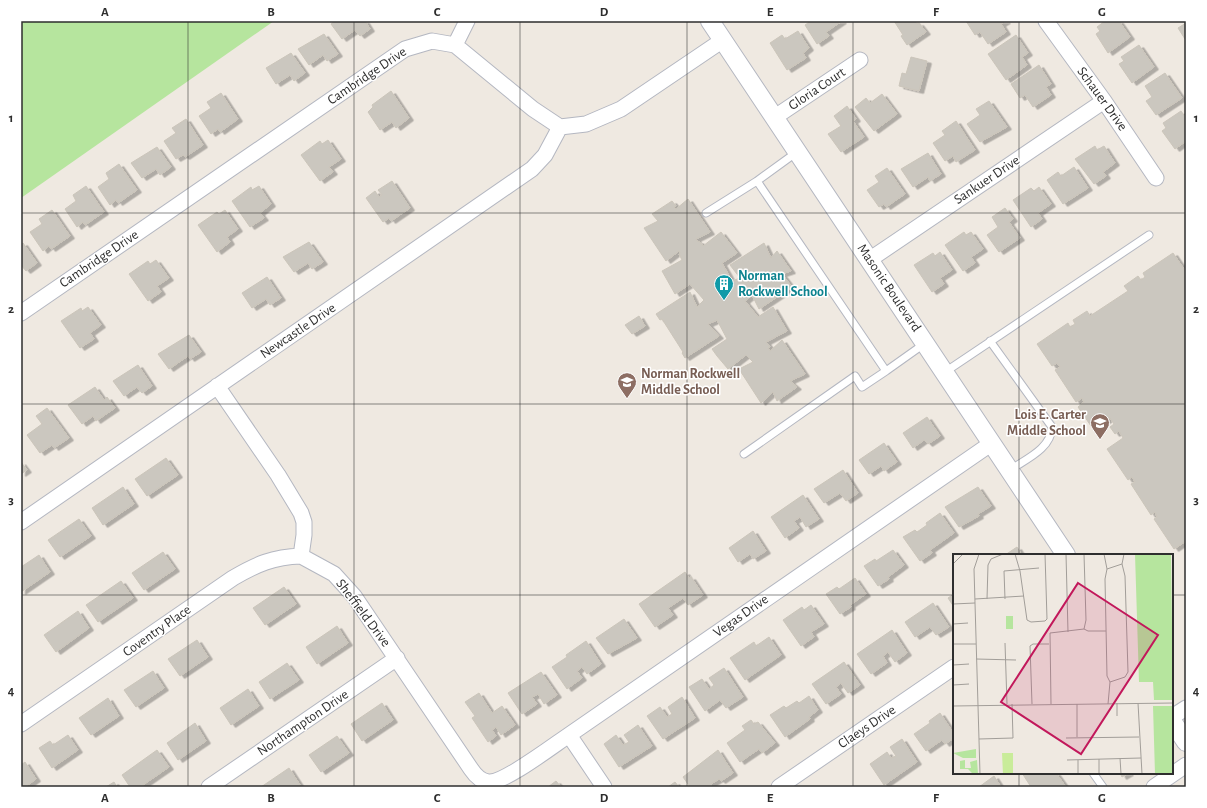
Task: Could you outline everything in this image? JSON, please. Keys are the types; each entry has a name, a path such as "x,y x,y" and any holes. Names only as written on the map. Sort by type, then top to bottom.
{"street":[{"path":"467,21 455,45 510,91 560,127 586,124 621,109 723,40"},
{"name":"Masonic Boulevard","path":"710,21 1065,554"},
{"name":"Schauer Drive","path":"1046,21 1104,101 1156,178"},
{"name":"Cambridge Drive","path":"21,313 405,49 432,41 455,45"},
{"name":"Gloria Court","path":"775,117 860,60"},
{"name":"Sankuer Drive","path":"870,260 1104,101"},
{"name":"Newcastle Drive","path":"21,522 532,169 545,155 560,127"},
{"path":"217,386 278,475 301,513 304,522 304,536 301,556"},
{"name":"Vegas Drive","path":"487,782 505,777 569,735 992,443"},
{"name":"Sheffield Drive","path":"301,556 334,574 344,584 370,617 471,769 480,779 487,782"},
{"name":"Coventry Place","path":"21,724 233,578 261,562 285,557 301,556"},
{"name":"Northampton Drive","path":"209,787 397,658"},
{"name":"Claeys Drive","path":"779,787 953,668"},
{"path":"1173,716 1186,708"},
{"path":"1173,722 1186,742"},
{"path":"569,735 604,787"},
{"path":"1173,774 1186,765"},
{"path":"1154,787 1173,774"}],"lane":[{"path":"706,213 757,181 797,152"},
{"path":"757,181 886,371"},
{"path":"945,372 1149,235"},
{"path":"990,341 1052,428 1052,435 1048,442 1041,449 1010,470"},
{"path":"744,454 856,376 862,387 926,343"},
{"path":"1094,774 1103,787"}],"green space":[{"path":"21,21 274,21 21,198"}],"building":[{"path":"335,21 365,21 370,29 360,36 355,30 342,39 331,24"},
{"path":"811,21 842,21 826,32 829,36 817,44 805,25"},
{"path":"894,21 915,21 917,24 919,23 926,32 907,45 901,36 903,35"},
{"path":"966,21 1006,21 1001,24 1006,32 988,44 980,32 975,35"},
{"path":"1105,21 1119,21 1130,37 1108,53 1096,34 1100,31 1097,27"},
{"path":"1186,23 1186,39 1185,39 1178,28"},
{"path":"798,31 809,48 803,53 806,58 787,70 770,43 782,35 785,39"},
{"path":"324,34 338,54 327,61 323,55 309,65 298,49"},
{"path":"1016,35 1028,53 1022,57 1027,65 1006,80 988,54"},
{"path":"1139,45 1154,67 1132,83 1119,64 1124,61 1121,57"},
{"path":"291,53 305,73 294,81 290,75 276,84 266,68"},
{"path":"911,57 927,61 919,91 899,86 902,73 906,74"},
{"path":"1039,65 1051,84 1046,87 1051,95 1033,107 1025,95 1020,98 1011,84"},
{"path":"1165,73 1182,98 1156,115 1146,101 1152,97 1145,86"},
{"path":"391,91 409,118 396,128 392,122 380,130 368,112 373,107 372,105"},
{"path":"221,93 238,119 220,132 218,129 211,134 199,116 211,108 207,102"},
{"path":"882,94 897,114 874,131 855,107 866,98 870,103"},
{"path":"989,101 1007,127 980,142 967,124 980,115 976,109"},
{"path":"847,106 856,119 853,121 864,137 841,152 828,134 841,126 834,116"},
{"path":"1181,111 1186,118 1186,141 1175,149 1162,131 1166,128 1163,123"},
{"path":"186,119 203,145 185,157 183,155 176,159 164,141 176,133 172,128"},
{"path":"956,121 975,150 956,162 953,156 945,161 933,143 945,135 942,131"},
{"path":"328,140 341,159 329,167 333,172 320,181 301,155 320,141 322,144"},
{"path":"1095,146 1097,150 1104,146 1115,163 1103,172 1106,176 1094,184 1075,159"},
{"path":"157,147 171,167 160,175 156,169 142,178 131,163"},
{"path":"928,153 941,174 930,181 928,177 913,187 901,169"},
{"path":"119,164 137,190 118,203 116,200 110,205 98,187 109,179 106,173"},
{"path":"1074,167 1088,188 1063,204 1047,180 1058,172 1061,176"},
{"path":"887,168 905,194 886,207 884,204 879,207 867,190 879,182 875,176"},
{"path":"392,181 410,208 391,221 389,218 383,222 366,198 375,191 379,197 382,195 378,190"},
{"path":"86,186 104,212 85,225 83,222 77,227 65,209 76,201 73,195"},
{"path":"259,186 271,204 260,213 264,218 250,227 232,201 251,187 252,190"},
{"path":"1039,187 1051,204 1038,213 1042,219 1031,227 1013,200 1031,188 1034,191"},
{"name":"Norman Rockwell School","path":"688,199 710,232 696,239 698,242 699,241 703,246 721,232 737,253 722,263 732,281 740,278 730,265 764,243 771,258 777,251 791,271 782,274 792,287 759,309 752,295 745,301 758,317 773,307 787,331 766,342 770,347 768,348 770,351 782,340 805,374 790,381 797,387 777,401 773,392 761,403 739,369 753,362 746,355 728,369 717,356 712,349 727,339 717,320 708,324 719,336 685,358 682,353 683,352 662,319 660,320 656,314 690,292 697,307 704,300 690,284 675,294 662,271 682,260 679,254 680,253 679,251 666,261 644,228 658,221 652,214 672,201 676,206 674,207 676,209"},
{"path":"1005,208 1013,219 1009,222 1020,238 999,252 987,235 998,227 992,217"},
{"path":"52,210 70,236 51,249 49,246 43,251 30,232 42,224 39,219"},
{"path":"225,210 238,229 227,237 230,242 217,252 198,225 217,212 219,214"},
{"path":"964,232 966,235 971,232 983,249 971,257 975,263 963,271 945,245"},
{"path":"309,242 323,262 312,269 308,263 294,272 283,257"},
{"path":"23,243 37,263 26,271 21,265 21,244"},
{"path":"940,252 952,270 940,278 944,284 932,292 914,265 933,253 935,256"},
{"path":"1173,253 1186,272 1186,276 1184,277 1186,281 1186,541 1174,549 1154,519 1157,517 1155,512 1151,515 1131,484 1135,482 1132,477 1128,480 1107,449 1123,438 1119,431 1115,434 1110,427 1114,424 1110,418 1093,429 1078,407 1084,402 1082,398 1076,402 1055,370 1060,367 1057,363 1052,366 1037,344 1068,323 1070,327 1075,324 1073,320 1087,311 1090,316 1128,291 1124,286 1138,276 1141,280 1145,277 1143,273"},
{"path":"156,260 169,278 157,286 161,292 148,301 129,274 148,261 150,264"},
{"path":"267,277 281,298 270,305 266,299 252,308 242,293"},
{"path":"88,307 101,325 90,333 94,339 80,348 61,321 81,308 82,311"},
{"path":"639,316 645,326 632,334 625,325"},
{"path":"189,335 201,352 190,359 188,356 169,369 158,354"},
{"path":"138,365 152,386 142,393 137,387 124,396 113,381"},
{"path":"95,387 104,400 107,397 115,408 96,421 93,416 82,424 68,405"},
{"path":"47,408 69,438 54,448 52,445 40,453 27,435 42,424 36,416"},
{"path":"927,417 940,436 928,444 924,440 913,448 903,433"},
{"path":"884,443 897,462 884,471 881,466 869,474 859,460"},
{"path":"166,458 178,475 147,496 135,479"},
{"path":"21,462 27,470 21,474"},
{"path":"843,470 858,493 846,501 840,493 824,503 814,489"},
{"path":"123,487 134,504 103,525 92,508"},
{"path":"978,487 991,506 978,514 979,516 959,527 945,507"},
{"path":"803,495 819,519 806,527 800,517 794,521 799,528 785,538 771,517"},
{"path":"940,513 954,533 930,550 932,553 920,561 903,537 915,530 917,532 927,525 926,523"},
{"path":"79,519 91,536 60,557 48,540"},
{"path":"753,531 766,551 753,559 750,554 738,562 729,548"},
{"path":"1017,547 1021,554 1006,554"},
{"path":"893,550 904,565 888,577 889,579 878,586 864,566 875,559 876,561"},
{"path":"163,552 175,569 144,590 132,573"},
{"path":"39,555 50,572 21,592 21,567"},
{"path":"685,572 689,578 691,577 703,595 688,605 683,598 668,608 673,615 655,627 639,604"},
{"path":"855,578 866,594 840,614 826,594 837,587 839,589"},
{"path":"121,581 133,598 98,622 86,605"},
{"path":"284,587 296,604 265,625 253,608"},
{"path":"953,595 953,606 948,598"},
{"path":"933,603 949,627 936,635 930,627 915,637 905,622"},
{"path":"811,605 824,624 811,632 814,637 801,646 783,620 802,607 804,610"},
{"path":"78,611 89,628 56,652 44,635"},
{"path":"624,619 637,638 608,654 596,638"},
{"path":"337,626 348,643 317,664 306,647"},
{"path":"892,630 907,653 895,662 888,652 883,656 887,663 871,674 857,654"},
{"path":"769,637 781,655 745,680 730,658 754,642 756,646"},
{"path":"197,640 208,657 180,676 168,659"},
{"path":"586,641 601,664 587,674 582,667 577,671 582,678 567,689 552,667"},
{"path":"844,662 860,685 848,693 841,683 836,687 841,694 826,704 812,684"},
{"path":"287,663 299,680 270,699 259,682"},
{"path":"724,668 743,697 726,708 720,700 705,711 689,687 702,679 709,689 714,685 709,678"},
{"path":"153,671 164,688 136,707 124,690"},
{"path":"541,672 557,695 544,704 538,694 532,697 537,704 522,714 508,693"},
{"path":"248,689 259,706 231,725 220,708"},
{"path":"479,693 492,713 502,706 515,725 501,735 496,727 492,730 496,736 488,742 472,718 475,716 465,702"},
{"path":"809,696 818,710 809,717 810,719 785,737 770,715 784,706 786,708 797,701 799,703"},
{"path":"682,697 695,718 663,739 647,716 660,707 667,717 672,714 668,707"},
{"path":"108,698 119,716 91,735 79,718"},
{"path":"382,703 393,720 362,741 351,724"},
{"path":"940,713 953,732 953,739 945,744 942,740 926,751 914,734 930,723 929,721"},
{"path":"751,720 754,724 758,722 775,743 762,753 759,749 740,762 727,743 745,730 742,726"},
{"path":"195,723 206,741 178,760 167,743"},
{"path":"638,725 652,746 619,767 604,744 616,735 623,745 629,742 624,735"},
{"path":"68,735 78,750 52,768 39,748 50,741 53,745"},
{"path":"337,736 349,753 321,772 309,755"},
{"path":"902,739 917,762 884,785 870,764 887,752 891,758 896,756 890,747"},
{"path":"157,750 169,767 140,787 130,787 122,775"},
{"path":"718,750 733,773 721,781 719,779 711,784 712,787 690,787 683,777"},
{"path":"25,762 36,779 25,787 21,787 21,765"},
{"path":"289,768 300,785 298,787 261,787"},
{"path":"1023,774 1057,774 1066,787 1031,787"},
{"path":"1120,774 1127,774 1122,777"},
{"path":"994,776 1001,787 979,787"},
{"path":"556,781 561,787 548,787"},
{"path":"114,782 117,787 106,787"},
{"path":"675,782 679,787 668,787"}],"place":[{"name":"Norman Rockwell School","path":"724,301"},
{"name":"Norman Rockwell Middle School","path":"627,399"},
{"name":"Lois E. Carter Middle School","path":"1100,440"}]}
